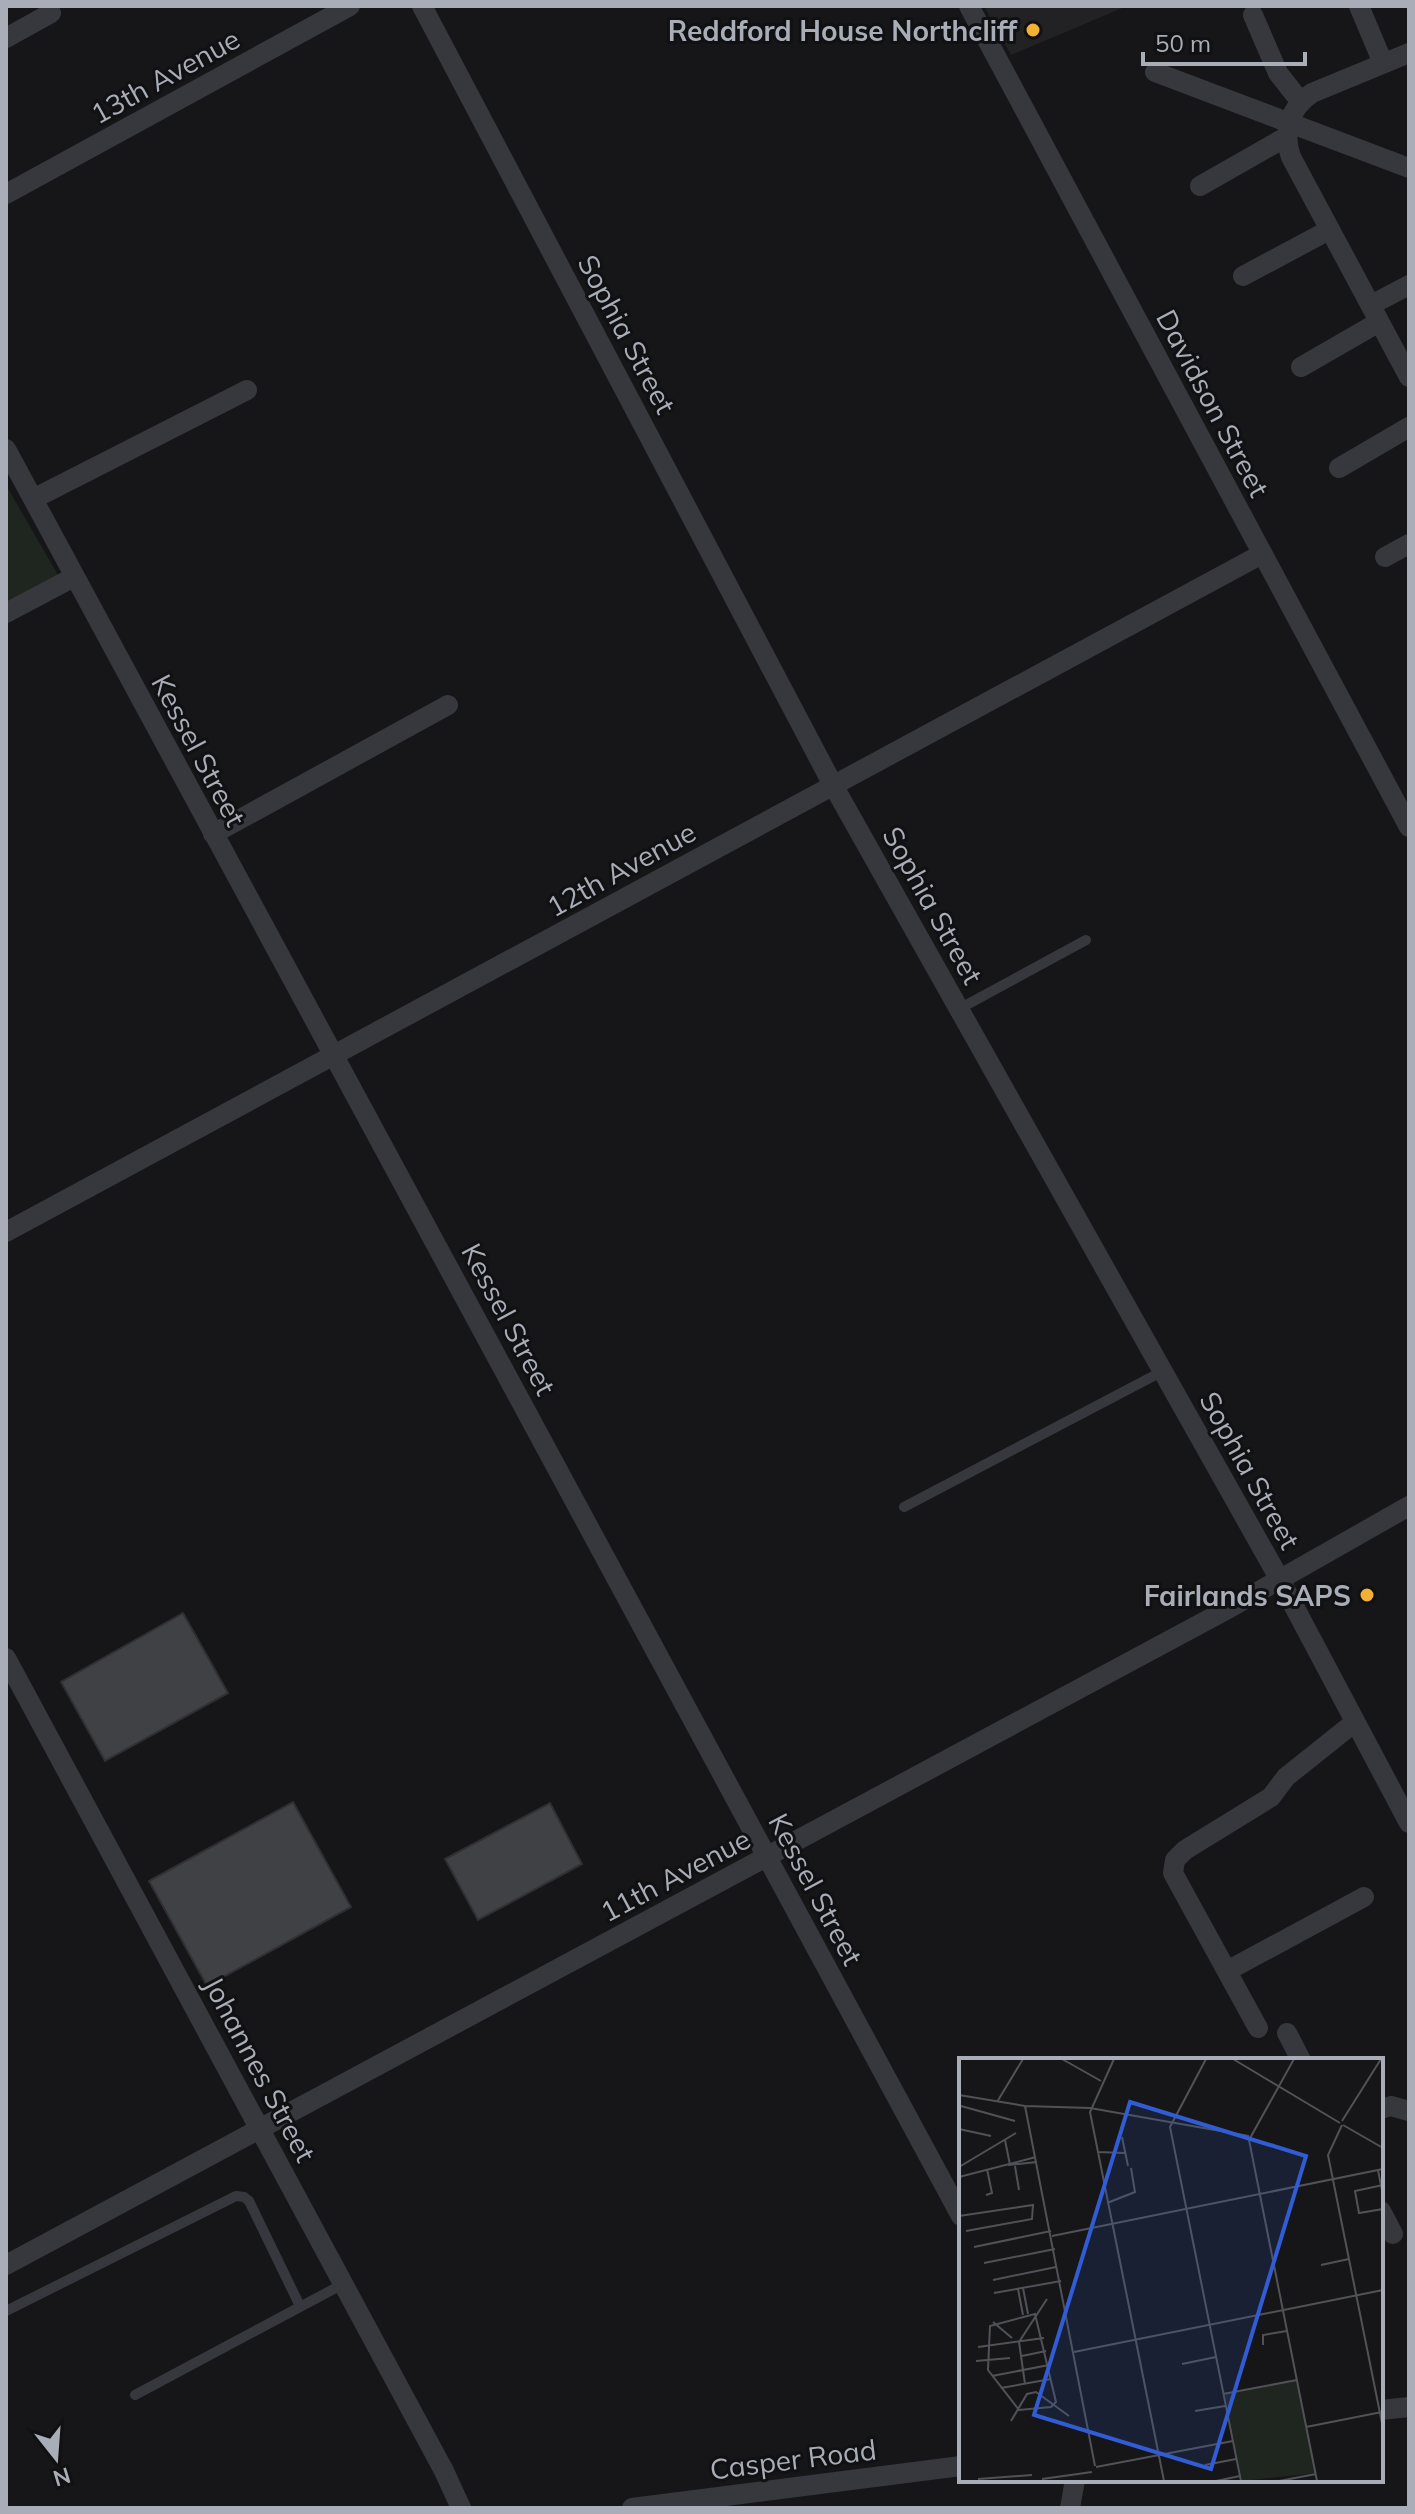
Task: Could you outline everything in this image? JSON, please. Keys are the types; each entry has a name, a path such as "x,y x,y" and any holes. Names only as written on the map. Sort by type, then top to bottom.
{"street":[{"name":"13th Avenue","path":"6,194 350,6"},
{"name":"Sophia Street","path":"422,6 833,785 1279,1578 1409,1823"},
{"name":"Davidson Street","path":"969,6 1409,827"},
{"path":"1359,6 1383,63"},
{"path":"6,38 51,13"},
{"path":"1253,15 1278,73 1300,101"},
{"path":"1409,53 1312,93 1300,101 1288,130 1291,157 1409,377"},
{"path":"1155,72 1288,130 1409,168"},
{"path":"1200,186 1288,130"},
{"path":"1243,276 1329,230"},
{"path":"1301,367 1375,314 1409,285"},
{"path":"33,499 247,390"},
{"path":"1339,468 1409,427"},
{"name":"Kessel Street","path":"6,449 959,2212"},
{"path":"1385,557 1409,544"},
{"name":"12th Avenue","path":"6,1232 1262,554"},
{"path":"6,613 74,577"},
{"path":"213,834 448,705"},
{"name":"11th Avenue","path":"6,2265 1226,1610 1408,1509"},
{"name":"Johannes Street","path":"6,1658 461,2508"},
{"path":"1258,2028 1173,1873 1175,1860 1185,1850 1271,1797 1286,1777 1355,1722"},
{"path":"1227,1971 1364,1897"},
{"path":"1287,2033 1300,2058"},
{"path":"1383,2108 1391,2106 1409,2111"},
{"path":"1383,2215 1393,2234"},
{"path":"1383,2410 1409,2407"},
{"name":"Casper Road","path":"632,2508 959,2466"},
{"path":"1070,2508 1075,2482"}],"lane":[{"path":"959,1009 1086,940"},
{"path":"904,1507 1163,1371"},
{"path":"6,2311 236,2196 249,2201 300,2306"},
{"path":"135,2395 343,2284"}],"shaded area":[{"name":"Reddford House Northcliff","path":"984,6 1127,6 1011,55"},
{"path":"6,485 62,582 6,610"}],"building":[{"path":"183,1613 228,1693 105,1761 61,1682"},
{"path":"293,1802 351,1907 207,1986 149,1881"},
{"path":"550,1803 582,1864 478,1920 445,1859"}],"place":[{"name":"Reddford House Northcliff","path":"1033,30"},
{"name":"Fairlands SAPS","path":"1367,1595"}]}
